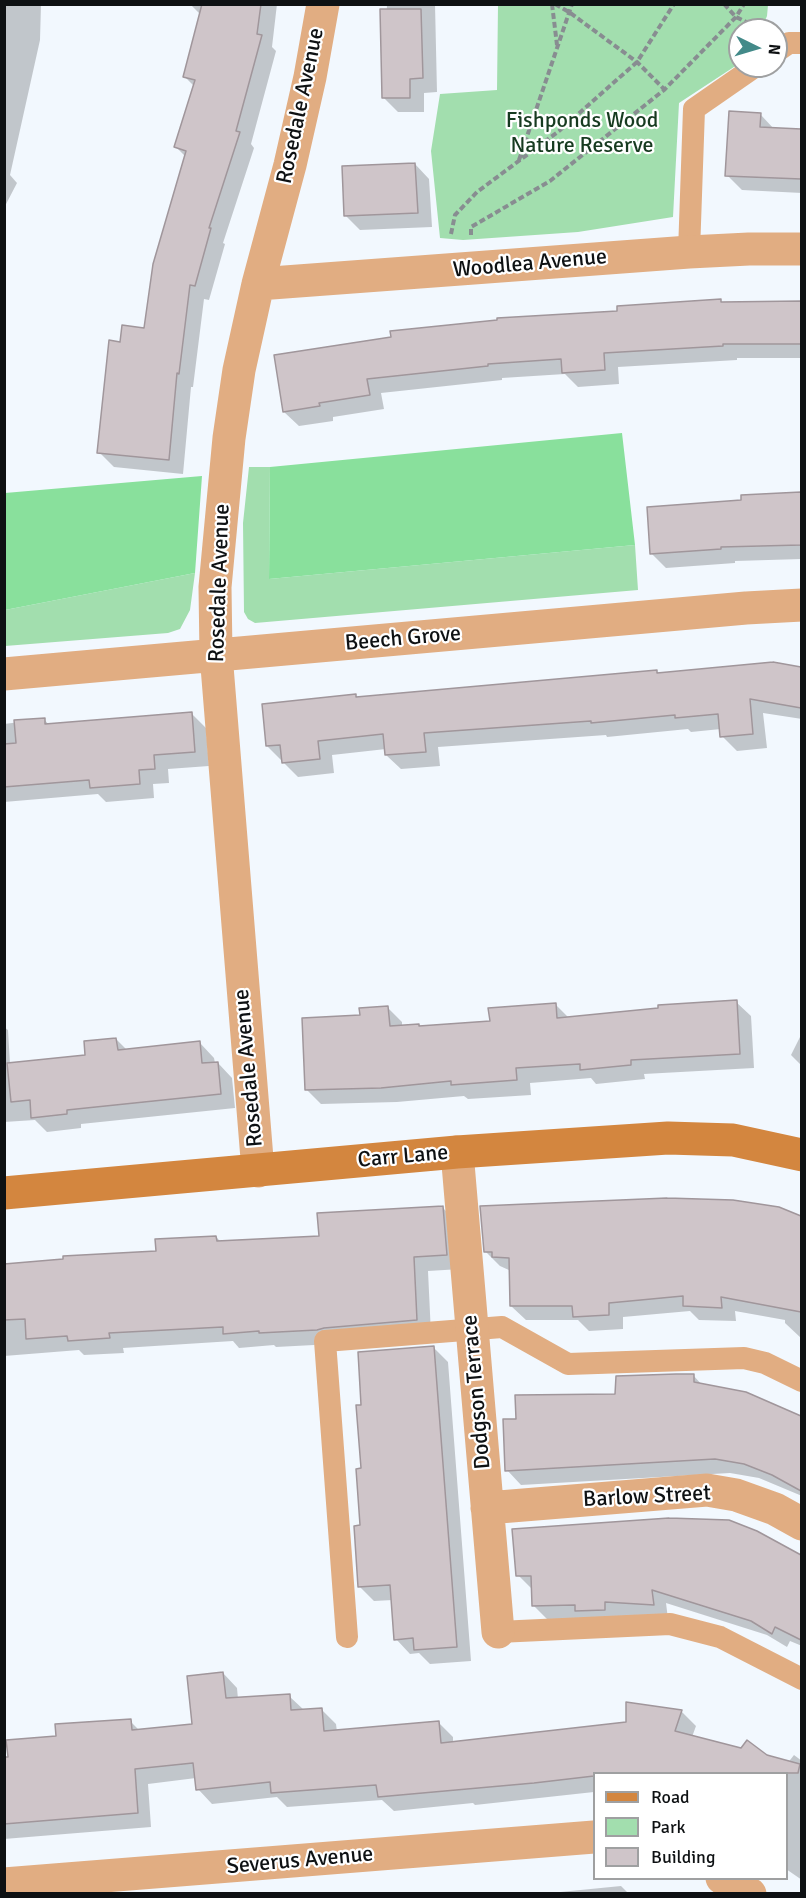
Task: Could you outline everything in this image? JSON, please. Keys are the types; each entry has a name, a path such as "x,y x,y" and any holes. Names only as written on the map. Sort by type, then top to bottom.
{"street":[{"name":"Rosedale Avenue","path":"258,1171 216,654 215,587 229,438 239,370 310,77 322,4"},
{"name":"Woodlea Avenue","path":"258,284 689,252 801,249"},
{"name":"Beech Grove","path":"4,674 801,605"},
{"name":"Carr Lane","path":"4,1193 457,1152 668,1138 733,1140 801,1155"},
{"name":"Dodgson Terrace","path":"457,1152 498,1632"},
{"name":"Barlow Street","path":"487,1508 707,1490 736,1495 775,1509 801,1524"},
{"name":"Severus Avenue","path":"4,1884 593,1837"},
{"path":"727,1880 750,1893"}],"lane":[{"path":"689,252 694,109 739,78"},
{"path":"347,1637 325,1341 502,1327 568,1364 744,1358 765,1363 801,1382"},
{"path":"498,1632 670,1624 720,1637 801,1678"}],"path":[{"path":"554,4 569,12 638,62 664,90 694,109"},
{"path":"554,4 558,48"},
{"path":"519,161 572,4"},
{"path":"459,270 450,239 455,215 477,192 559,131 638,62 674,4"},
{"path":"724,4 736,17"},
{"path":"459,270 471,227 550,181 664,90 736,17 744,4"}],"green space":[{"name":"Fishponds Wood Nature Reserve","path":"498,5 768,5 766,18 728,18 728,71 679,103 673,217 578,232 463,240 440,238 431,151 440,94 497,90"},
{"path":"622,433 635,545 269,579 270,467"},
{"path":"249,467 270,467 269,579 635,545 638,590 255,623 248,619 244,612 243,523"},
{"path":"202,476 195,573 5,610 5,493"},
{"path":"195,573 190,610 180,629 168,633 5,646 5,610"}],"building":[{"path":"202,4 261,4 257,34 262,35 236,131 240,132 209,228 211,228 195,286 190,285 179,374 177,373 169,460 97,453 109,340 120,342 122,325 144,328 153,264 186,151 174,147 195,80 183,77"},
{"path":"380,9 421,9 423,78 410,79 410,98 382,98"},
{"path":"729,111 761,113 760,127 801,129 801,179 725,176"},
{"path":"415,163 418,213 344,216 342,166"},
{"path":"721,299 721,302 801,301 801,344 723,344 723,346 604,353 605,370 562,373 561,359 488,364 488,366 367,379 370,395 319,403 320,406 283,412 274,355 391,337 390,331 497,320 497,318 617,311 617,306"},
{"path":"801,492 801,545 721,547 721,549 650,554 647,507 741,500 741,495"},
{"path":"773,662 801,667 801,708 750,699 753,734 720,737 718,714 675,718 675,715 591,723 591,721 424,733 426,752 385,755 383,734 318,741 320,759 282,763 280,745 266,746 262,704 356,694 356,697"},
{"path":"192,712 195,752 154,755 155,769 139,770 140,784 90,788 89,780 4,787 4,744 16,743 14,720 45,718 45,724"},
{"path":"737,1000 740,1054 631,1060 631,1065 580,1070 580,1064 516,1068 517,1080 451,1085 451,1081 381,1088 305,1090 302,1018 360,1015 359,1008 388,1006 390,1026 419,1024 419,1026 490,1021 488,1008 556,1003 557,1018 658,1008 658,1005"},
{"path":"116,1038 118,1050 200,1041 202,1063 218,1062 221,1094 67,1110 67,1114 31,1118 30,1100 11,1102 7,1063 85,1055 84,1041"},
{"path":"667,1198 733,1200 779,1207 801,1216 801,1312 721,1297 722,1308 683,1306 683,1296 609,1303 609,1315 573,1317 572,1306 510,1306 509,1258 492,1257 492,1252 484,1252 480,1206"},
{"path":"443,1206 447,1255 414,1257 417,1320 259,1333 259,1331 223,1334 223,1327 109,1333 110,1338 68,1341 67,1336 26,1339 25,1319 4,1320 4,1264 63,1259 63,1256 156,1251 155,1239 216,1236 217,1241 319,1236 317,1213"},
{"path":"434,1346 457,1647 414,1650 413,1638 394,1640 390,1585 358,1587 354,1526 360,1525 356,1469 361,1468 356,1405 361,1405 358,1352"},
{"path":"694,1374 694,1382 746,1392 801,1416 801,1491 772,1475 744,1464 715,1459 505,1471 503,1419 516,1419 515,1395 615,1394 616,1376"},
{"path":"669,1518 729,1520 757,1531 801,1555 801,1640 775,1627 772,1634 751,1621 652,1590 654,1605 605,1602 605,1610 575,1611 575,1605 532,1606 531,1576 516,1576 512,1529"},
{"path":"223,1672 226,1698 290,1694 291,1710 322,1708 324,1731 439,1721 441,1743 626,1722 626,1702 682,1710 675,1731 741,1748 747,1740 767,1755 800,1764 798,1773 593,1772 593,1776 534,1783 378,1797 376,1785 271,1793 270,1782 196,1790 193,1763 135,1769 138,1813 4,1824 4,1757 8,1757 6,1740 56,1736 55,1724 131,1719 132,1730 192,1724 187,1676"}]}
